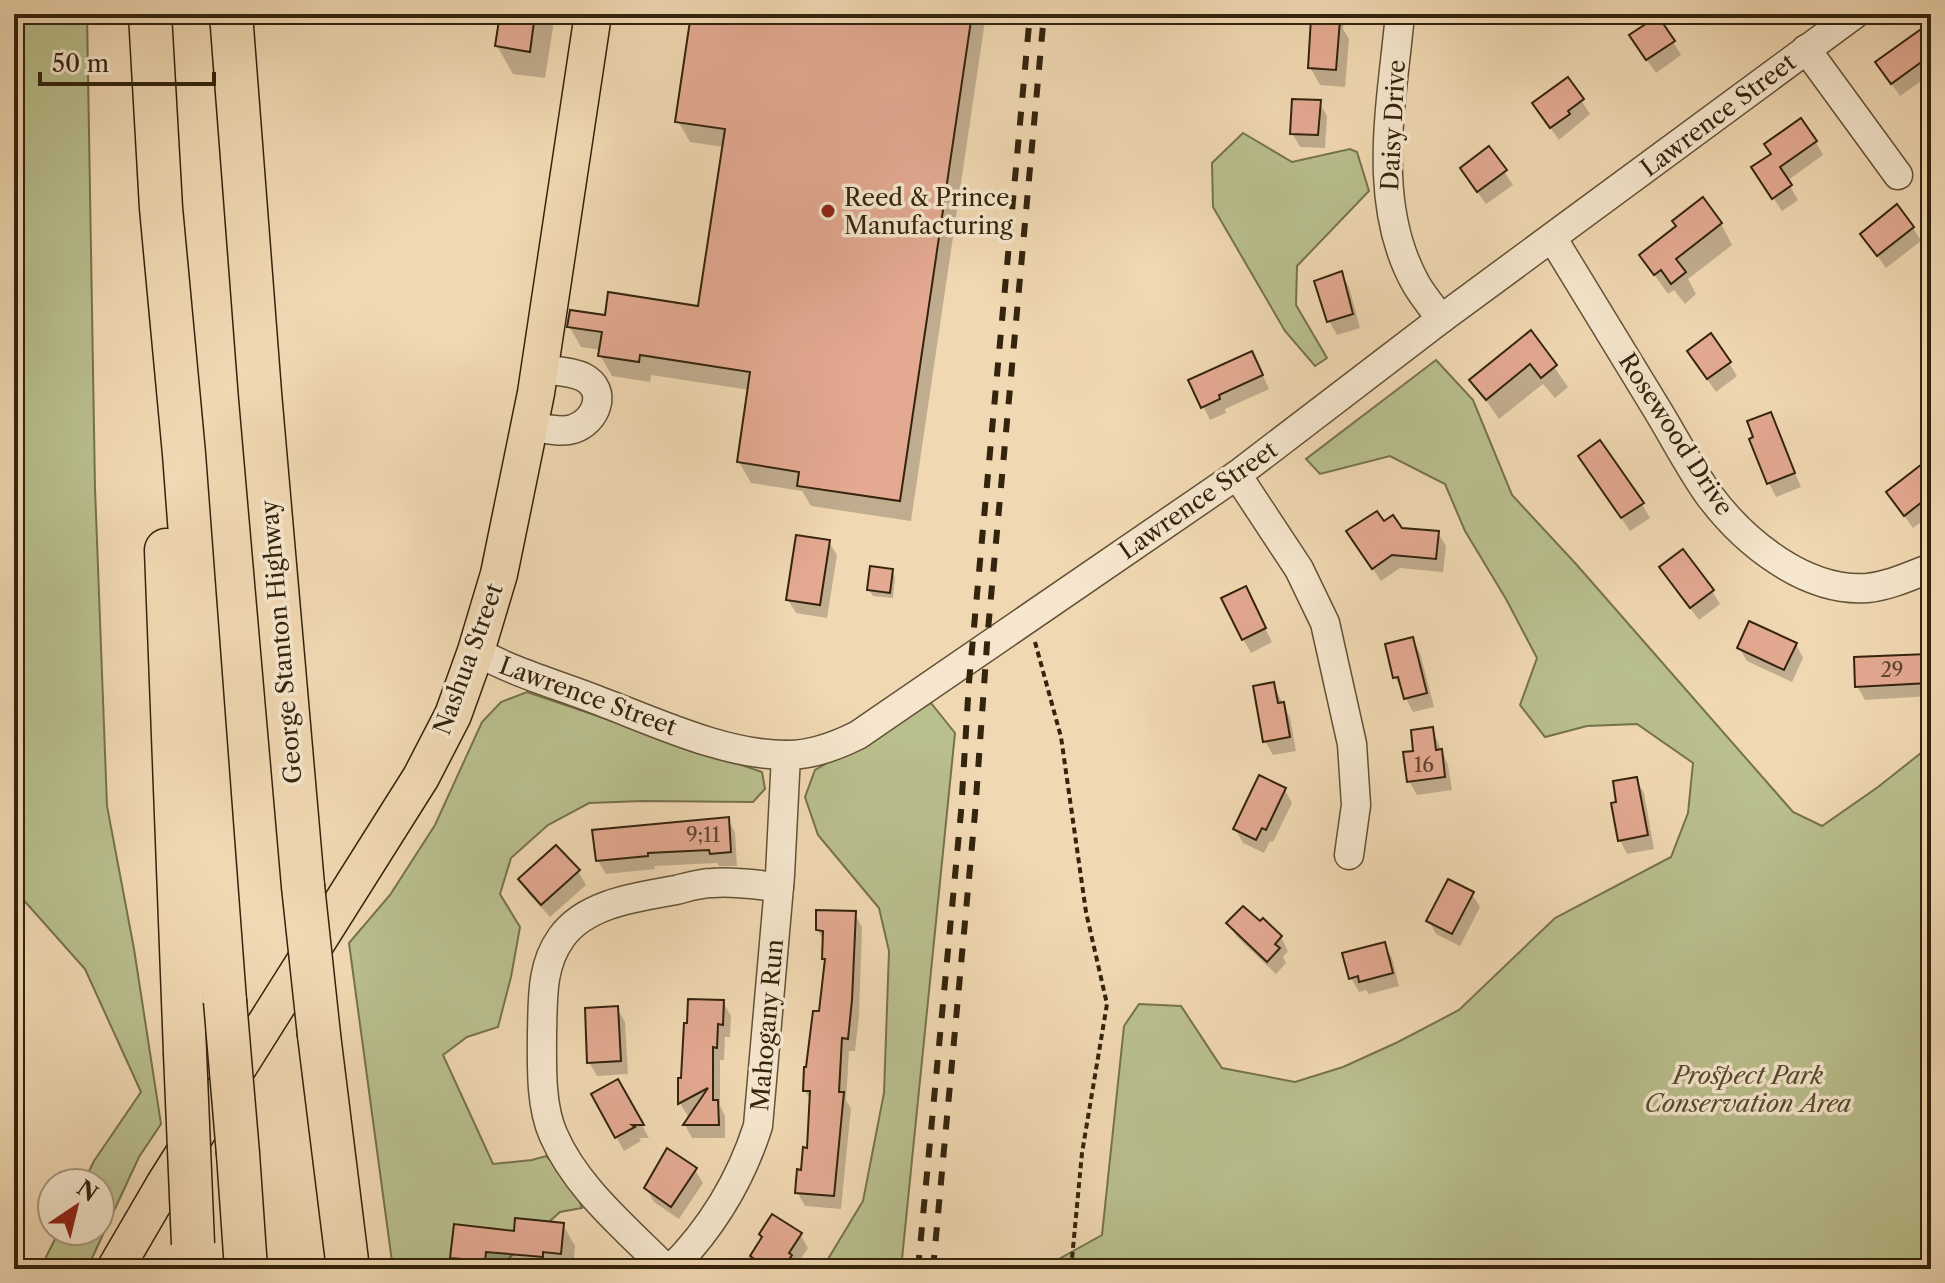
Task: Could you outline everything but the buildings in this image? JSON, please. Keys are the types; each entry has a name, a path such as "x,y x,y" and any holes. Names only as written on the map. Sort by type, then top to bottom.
{"highway":[{"path":"150,14 161,208 188,500 246,1269"},
{"name":"George Stanton Highway","path":"231,14 303,886 348,1269"},
{"path":"161,208 167,614 194,1256"}],"main road":[{"name":"Nashua Street","path":"115,1269 164,1185 421,777 453,715 499,574 529,426 593,14"}],"street":[{"name":"Daisy Drive","path":"1400,14 1387,161 1389,203 1399,246 1416,284 1441,319"},
{"name":"Lawrence Street","path":"476,651 513,668 747,752 786,755 834,747 858,735 1237,475 1441,319 1855,14"},
{"path":"1806,49 1898,175"},
{"name":"Rosewood Drive","path":"1553,239 1709,495 1744,534 1808,577 1839,586 1866,588 1882,585 1931,568"},
{"path":"529,426 571,431 589,421 597,408 597,395 592,383 582,376 540,369"},
{"path":"1237,475 1299,569 1325,623 1352,744 1356,805 1349,855"},
{"name":"Mahogany Run","path":"669,1269 693,1247 732,1188 750,1153 758,1126 779,887 786,755"},
{"path":"669,1269 590,1192 552,1132 544,1095 542,1058 546,970 559,940 569,927 584,916 602,909 635,898 711,883 779,887"}],"path":[{"path":"1029,618 1061,737 1086,912 1107,1004 1082,1153 1071,1269"}],"green space":[{"path":"14,14 87,14 95,488 107,806 134,949 161,1124 139,1157 116,1207 116,1167 91,1167 141,1092 85,969 20,896 14,878"},
{"path":"1243,133 1292,162 1350,149 1357,152 1369,191 1297,266 1296,305 1327,358 1315,366 1285,331 1213,207 1212,163"},
{"name":"Prospect Park Conservation Area","path":"1436,360 1473,400 1512,495 1793,812 1822,826 1931,745 1931,1269 1041,1269 1102,1235 1124,1026 1139,1004 1181,1006 1222,1068 1295,1082 1343,1067 1459,1010 1555,918 1671,857 1688,813 1693,763 1637,724 1587,726 1545,737 1520,705 1537,658 1465,531 1445,484 1390,456 1320,474 1306,459"},
{"path":"527,692 762,772 765,789 753,802 589,803 548,825 511,858 500,894 520,927 498,1027 467,1037 443,1055 493,1164 546,1156 572,1181 582,1208 560,1212 497,1269 393,1269 349,943 390,895 435,825 482,722 501,702"},
{"path":"931,703 955,733 901,1269 822,1269 863,1201 884,1093 889,951 879,908 818,835 805,797 815,770"},
{"path":"51,1247 97,1247 87,1269 40,1269"}],"railway":[{"path":"918,1269 1030,14"},
{"path":"933,1269 1044,14"}],"place":[{"name":"Reed & Prince Manufacturing","path":"828,211"}]}
